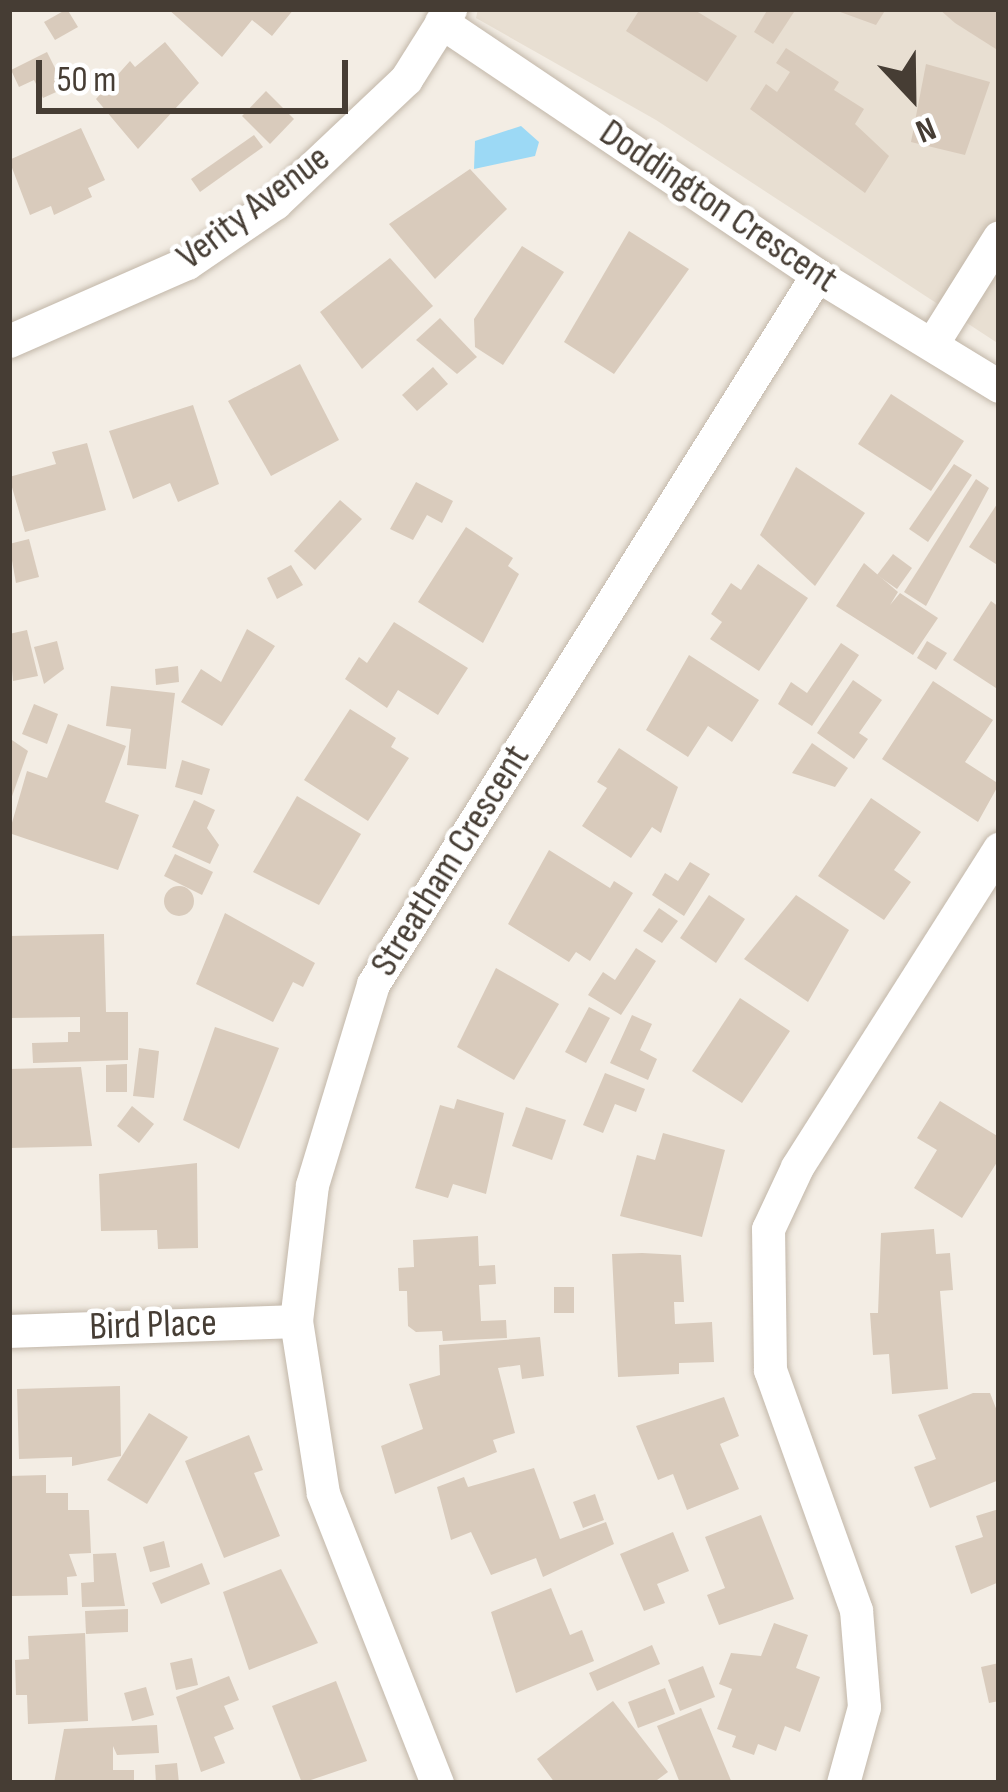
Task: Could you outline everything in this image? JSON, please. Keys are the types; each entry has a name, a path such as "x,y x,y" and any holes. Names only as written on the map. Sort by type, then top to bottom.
{"street":[{"name":"Doddington Crescent","path":"446,16 817,275 999,386"},
{"name":"Verity Avenue","path":"9,341 187,263 275,202 406,79 446,16"},
{"path":"932,344 999,237"},
{"name":"Streatham Crescent","path":"437,1783 323,1493 296,1321 312,1185 373,984 817,275"},
{"path":"843,1783 865,1707 856,1610 770,1370 769,1229 797,1167 999,850"},
{"name":"Bird Place","path":"9,1331 296,1321"}],"shaded area":[{"path":"478,9 999,9 999,344 656,120 476,18"}],"water":[{"path":"521,126 539,142 535,156 474,169 475,141"}],"building":[{"path":"67,9 78,27 55,40 44,22"},
{"path":"168,9 294,9 272,36 252,20 222,57"},
{"path":"640,9 693,9 737,36 707,82 626,31"},
{"path":"768,9 796,9 773,44 754,32"},
{"path":"832,9 886,9 876,25"},
{"path":"939,9 999,9 999,51 955,23"},
{"path":"165,42 199,83 138,149 96,99 130,61 135,67"},
{"path":"786,48 839,82 834,90 864,109 855,124 889,156 865,193 750,109 766,84 777,92 790,72 776,63"},
{"path":"47,52 65,88 43,98 34,80 19,87 11,70"},
{"path":"926,64 990,82 965,155 911,142"},
{"path":"266,91 294,119 270,144 242,116"},
{"path":"81,128 105,180 88,188 92,197 54,215 51,206 30,215 9,160"},
{"path":"254,135 263,147 200,192 191,179"},
{"path":"470,169 507,209 435,279 389,224"},
{"path":"629,231 689,269 614,374 564,342"},
{"path":"522,246 564,272 503,365 475,347 474,319"},
{"path":"390,258 433,306 362,369 320,312"},
{"path":"440,318 477,357 457,374 416,340"},
{"path":"300,364 339,440 271,476 228,401"},
{"path":"433,367 448,384 417,411 402,395"},
{"path":"891,394 964,441 931,491 858,444"},
{"path":"193,405 219,484 178,502 170,483 133,499 109,431"},
{"path":"87,443 106,510 25,532 9,477 56,464 52,452"},
{"path":"954,464 972,475 928,542 909,529"},
{"path":"796,467 865,513 815,586 760,535"},
{"path":"976,479 989,488 926,606 904,592"},
{"path":"416,482 453,501 442,523 427,515 413,540 390,529"},
{"path":"340,500 362,519 315,570 294,551"},
{"path":"999,501 999,566 969,547"},
{"path":"466,527 513,558 508,566 519,574 483,643 418,602"},
{"path":"29,539 39,577 16,583 9,544"},
{"path":"893,554 912,568 897,589 877,575"},
{"path":"864,563 898,592 890,605 900,593 938,618 913,655 836,606"},
{"path":"758,564 808,598 759,671 710,639 722,622 711,614 731,583 741,590"},
{"path":"291,565 303,585 277,599 267,578"},
{"path":"991,601 999,607 999,690 953,660"},
{"path":"394,622 468,668 438,715 398,690 387,708 345,679 359,657 367,663"},
{"path":"247,629 275,646 222,726 181,702 201,669 221,682"},
{"path":"27,630 38,676 13,681 9,634"},
{"path":"57,641 64,669 44,684 34,647"},
{"path":"927,641 947,653 936,670 917,658"},
{"path":"841,643 859,655 812,726 778,704 791,682 807,693"},
{"path":"689,655 759,700 732,742 708,726 688,757 646,730"},
{"path":"178,666 179,682 156,685 155,669"},
{"path":"853,680 882,700 859,733 868,739 854,759 817,733"},
{"path":"933,681 993,720 965,762 999,784 978,822 882,759"},
{"path":"111,686 175,693 166,769 127,765 131,729 106,726"},
{"path":"34,704 58,714 47,744 22,734"},
{"path":"350,709 396,738 391,747 409,758 368,821 304,780"},
{"path":"68,724 126,746 105,802 139,815 118,870 9,833 27,771 47,778"},
{"path":"9,738 28,751 10,802 9,802"},
{"path":"812,743 848,768 835,787 792,773"},
{"path":"619,748 678,787 661,833 652,827 631,858 582,826 607,788 597,782"},
{"path":"182,760 210,769 202,795 175,787"},
{"path":"297,796 361,834 319,905 253,872"},
{"path":"871,798 921,832 894,870 911,882 884,920 818,876"},
{"path":"194,800 215,810 207,828 219,845 210,864 172,847"},
{"path":"549,850 610,888 614,881 633,893 590,961 576,952 569,962 508,924"},
{"path":"175,854 213,872 202,895 164,876"},
{"path":"690,862 710,874 684,916 652,895 665,873 678,881"},
{"path":"179,886 194,901 179,916 164,901"},
{"path":"709,895 745,919 716,963 680,938"},
{"path":"796,895 849,930 808,1002 744,959"},
{"path":"659,908 678,921 662,943 643,931"},
{"path":"225,913 315,963 303,987 293,982 273,1022 196,984"},
{"path":"104,934 106,1012 128,1012 128,1060 33,1063 32,1043 68,1042 68,1032 80,1032 80,1017 9,1018 9,936"},
{"path":"636,948 656,961 621,1015 588,995 603,972 615,980"},
{"path":"496,968 559,1004 514,1080 457,1047"},
{"path":"740,998 790,1031 742,1103 692,1071"},
{"path":"589,1007 610,1018 586,1063 565,1052"},
{"path":"632,1015 652,1024 640,1050 657,1059 648,1080 610,1063"},
{"path":"215,1027 279,1048 239,1149 183,1120"},
{"path":"139,1048 159,1051 154,1098 133,1096"},
{"path":"127,1064 127,1092 106,1092 106,1065"},
{"path":"81,1067 92,1146 9,1148 9,1069"},
{"path":"605,1073 645,1089 636,1112 615,1104 603,1133 583,1125"},
{"path":"457,1099 504,1113 486,1194 453,1184 448,1198 415,1188 440,1105 454,1109"},
{"path":"940,1101 999,1137 999,1159 962,1218 914,1188 937,1150 917,1138"},
{"path":"132,1106 154,1124 139,1143 117,1126"},
{"path":"526,1107 566,1120 552,1160 512,1146"},
{"path":"663,1133 725,1150 702,1237 620,1216 637,1155 655,1160"},
{"path":"197,1163 198,1248 158,1249 157,1230 101,1231 99,1174"},
{"path":"934,1229 936,1254 950,1253 953,1290 940,1291 948,1389 892,1394 889,1354 873,1355 870,1313 878,1313 881,1233"},
{"path":"478,1236 479,1266 495,1265 496,1284 479,1285 481,1321 506,1320 507,1338 443,1341 442,1331 416,1332 408,1326 407,1291 399,1291 398,1268 414,1267 413,1240"},
{"path":"612,1254 681,1255 684,1302 674,1302 675,1324 712,1322 714,1362 679,1363 679,1374 618,1377"},
{"path":"554,1287 574,1287 574,1313 554,1313"},
{"path":"540,1337 544,1376 522,1379 520,1365 498,1368 515,1433 493,1440 497,1452 395,1494 381,1446 423,1429 409,1384 440,1375 439,1345"},
{"path":"120,1386 121,1456 72,1466 72,1457 19,1459 17,1389"},
{"path":"973,1393 990,1393 999,1416 999,1480 930,1508 914,1467 936,1459 918,1415"},
{"path":"724,1397 739,1436 720,1444 739,1489 687,1510 673,1474 658,1480 636,1426"},
{"path":"149,1413 188,1437 147,1504 107,1480"},
{"path":"249,1435 263,1470 254,1473 280,1536 224,1558 185,1461"},
{"path":"534,1468 560,1539 606,1522 614,1544 543,1577 536,1558 491,1575 471,1532 451,1540 437,1487 464,1477 468,1487"},
{"path":"46,1475 46,1493 68,1493 68,1510 89,1510 91,1553 69,1554 77,1576 67,1577 68,1595 12,1596 9,1476"},
{"path":"595,1494 604,1520 583,1528 573,1502"},
{"path":"999,1509 999,1582 971,1594 955,1546 983,1537 976,1516"},
{"path":"761,1515 794,1599 719,1625 707,1595 725,1588 705,1537"},
{"path":"673,1532 689,1571 657,1584 665,1603 644,1611 620,1554"},
{"path":"164,1541 170,1567 150,1572 143,1547"},
{"path":"116,1553 125,1606 82,1607 81,1583 94,1582 93,1554"},
{"path":"202,1563 210,1584 161,1604 152,1583"},
{"path":"281,1569 318,1643 249,1670 223,1592"},
{"path":"551,1588 570,1635 582,1630 594,1661 516,1693 491,1612"},
{"path":"128,1609 128,1632 86,1634 85,1611"},
{"path":"774,1623 808,1635 796,1668 820,1677 800,1732 785,1726 776,1751 758,1744 754,1755 732,1747 736,1736 717,1729 732,1689 719,1684 731,1653 761,1656"},
{"path":"85,1633 88,1721 28,1724 27,1695 16,1695 15,1660 29,1659 28,1636"},
{"path":"652,1645 660,1664 597,1691 589,1673"},
{"path":"192,1658 198,1685 176,1690 170,1663"},
{"path":"999,1663 999,1701 989,1703 981,1667"},
{"path":"703,1666 715,1697 680,1711 668,1680"},
{"path":"229,1676 239,1700 224,1706 234,1729 214,1737 225,1763 201,1772 176,1697"},
{"path":"336,1681 367,1761 302,1783 272,1706"},
{"path":"146,1687 154,1715 132,1721 124,1693"},
{"path":"665,1688 675,1714 638,1728 628,1702"},
{"path":"613,1701 668,1772 653,1783 555,1783 537,1759"},
{"path":"701,1708 732,1783 680,1783 657,1726"},
{"path":"157,1725 159,1753 117,1755 113,1746 113,1770 134,1770 134,1783 54,1783 64,1729"},
{"path":"177,1763 179,1783 156,1783 155,1765"}]}
